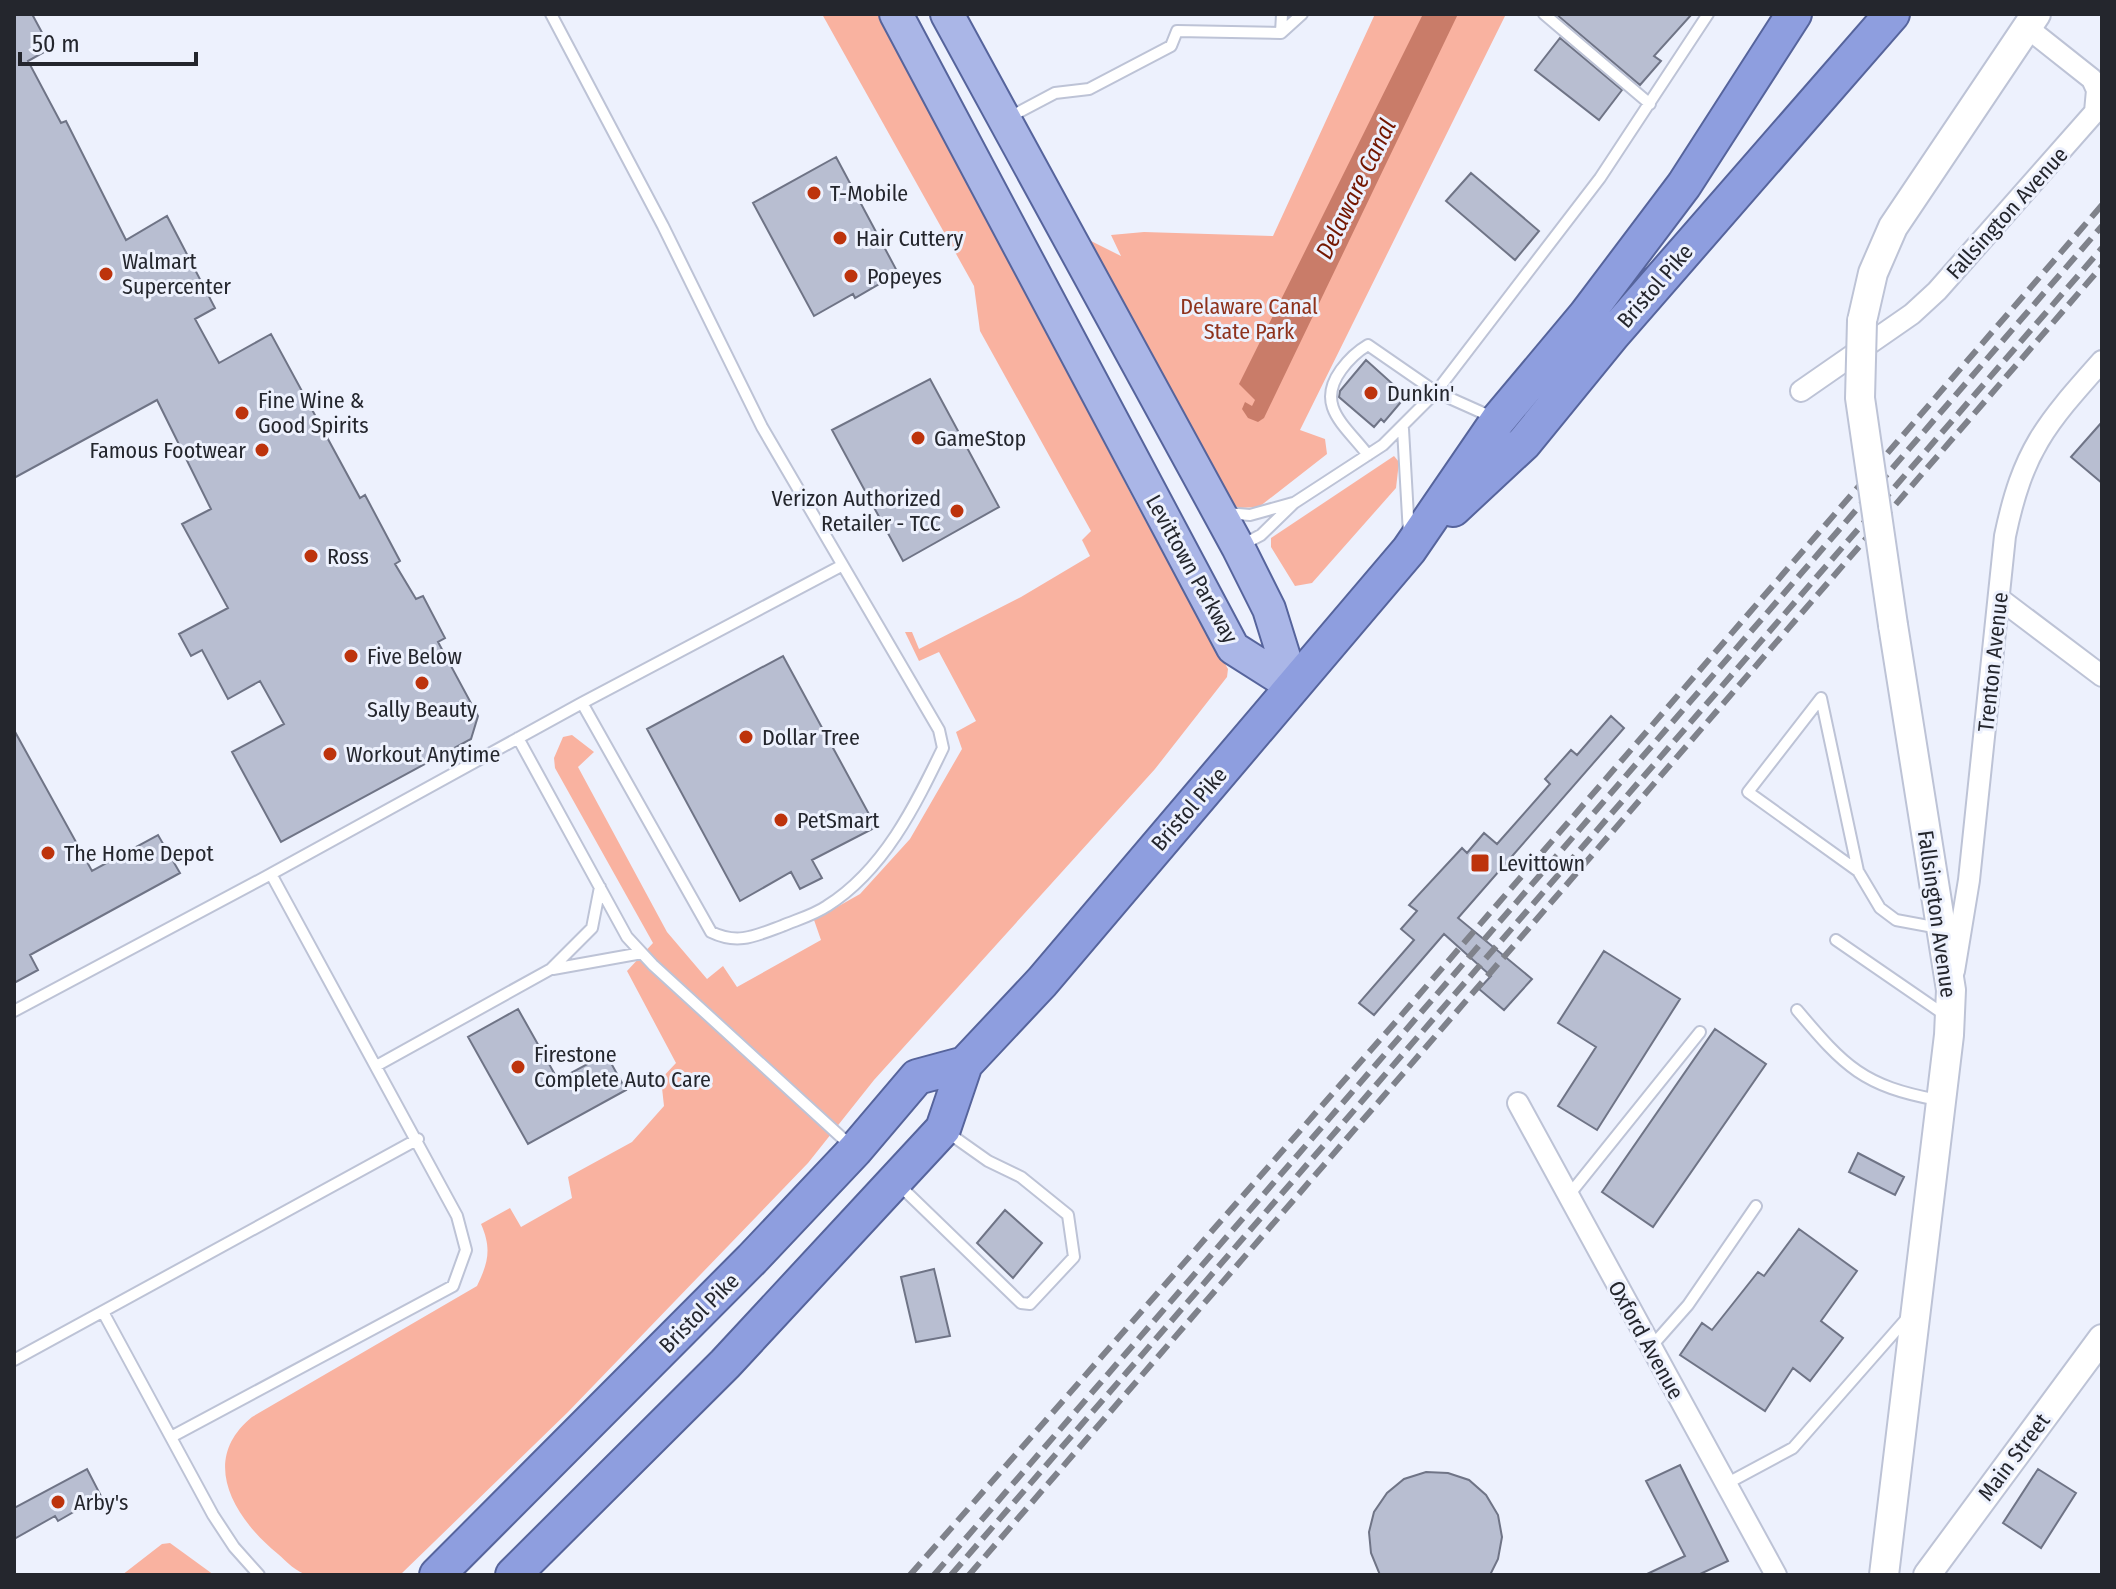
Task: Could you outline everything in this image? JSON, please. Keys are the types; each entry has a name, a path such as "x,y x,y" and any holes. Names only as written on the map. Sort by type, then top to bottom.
{"highway":[{"name":"Bristol Pike","path":"513,1575 725,1364 943,1129 965,1064 1042,982 1409,550 1498,420 1586,315 1684,185 1794,14"},
{"name":"Bristol Pike","path":"1409,550 1524,443 1613,334 1892,14"},
{"name":"Bristol Pike","path":"437,1575 855,1150 917,1077 965,1064"}],"main road":[{"name":"Levittown Parkway","path":"896,14 1233,648 1293,686"},
{"name":"Levittown Parkway","path":"947,14 1238,547 1269,609 1293,686"},
{"name":"Fallsington Avenue","path":"1884,1575 1942,1101 1951,990 1860,398 1862,321 1882,249 1907,202 2032,21"}],"street":[{"name":"Fallsington Avenue","path":"1801,391 1912,314 1937,291 2095,112 2100,88 2032,21"},
{"name":"Trenton Avenue","path":"1951,990 1969,880 2005,536 2020,473 2049,423 2101,365"},
{"path":"2000,599 2102,676"},
{"name":"Oxford Avenue","path":"1518,1103 1776,1575"},
{"name":"Main Street","path":"1927,1575 2102,1338"}],"lane":[{"path":"551,14 659,217 762,427 939,730 943,748 914,808 875,863 851,890 824,908 749,939 729,941 711,932 582,703"},
{"path":"1281,33 1282,14"},
{"path":"1005,120 1055,93 1089,89 1171,46 1177,31 1281,33 1302,14"},
{"path":"1544,14 1650,104"},
{"path":"1238,547 1261,535 1294,503 1403,429 1436,392 1593,188 1708,14"},
{"path":"1368,455 1330,405 1329,387 1353,354 1368,345 1436,392 1498,420"},
{"path":"1403,429 1409,550"},
{"path":"1219,512 1250,515 1294,503"},
{"path":"14,1011 841,566"},
{"path":"1858,871 1748,792 1821,698 1858,871 1880,908 1896,920 1941,928"},
{"path":"518,738 627,937 855,1150"},
{"path":"171,1437 453,1286 466,1250 457,1216 418,1139 271,874"},
{"path":"378,1065 551,969 592,928 600,885"},
{"path":"1836,940 1950,1019"},
{"path":"551,969 642,953"},
{"path":"1797,1010 1825,1044 1867,1080 1895,1092 1942,1101"},
{"path":"1568,1197 1700,1032"},
{"path":"895,1182 1021,1303 1030,1304 1074,1257 1068,1215 1021,1177 988,1161 943,1129"},
{"path":"14,1360 418,1139"},
{"path":"1650,1348 1688,1305 1756,1206"},
{"path":"1726,1484 1793,1448 1916,1308"},
{"path":"103,1312 228,1539 259,1575"}],"green space":[{"path":"822,14 879,14 883,18 1135,502 1228,669 1227,677 1155,769 874,1080 808,1163 568,1412 400,1575 330,1577 304,1574 262,1540 237,1507 225,1470 227,1452 236,1434 252,1417 477,1286 487,1256 487,1241 481,1224 510,1208 521,1227 572,1198 568,1177 632,1142 664,1106 661,1079 676,1063 627,971 653,943 555,768 554,758 563,737 572,735 594,752 578,767 667,932 707,979 723,966 737,987 821,940 814,920 860,894 910,839 962,749 956,732 976,721 939,652 919,661 905,632 912,632 919,649 1021,597 1090,556 1082,540 1091,531 980,331 974,286"},
{"name":"Delaware Canal State Park","path":"1375,14 1506,14 1300,430 1325,439 1327,454 1259,507 1238,508 1225,499 1085,238 1121,256 1111,235 1144,232 1273,236"},
{"path":"1394,456 1399,462 1396,488 1312,583 1295,586 1271,547 1271,538"},
{"path":"170,1543 214,1575 122,1575 162,1544"}],"water":[{"name":"Delaware Canal","path":"1423,14 1458,14 1264,418 1258,422 1248,418 1242,409 1245,402 1252,406 1255,400 1239,384"}],"building":[{"path":"14,14 32,14 46,40 43,42 48,50 28,61 61,123 66,121 126,240 167,216 215,308 195,319 219,363 271,334 360,498 365,495 400,561 395,564 416,599 423,596 445,638 438,642 478,716 471,739 281,842 232,752 284,724 260,681 228,699 202,650 191,656 179,634 228,608 182,524 211,509 157,400 14,478"},
{"path":"1556,14 1692,14 1654,56 1661,61 1640,85"},
{"path":"1560,38 1622,90 1599,120 1535,70"},
{"path":"836,157 898,273 855,298 853,294 814,316 753,203"},
{"path":"1471,173 1539,231 1515,260 1446,201"},
{"name":"Dunkin'","path":"1366,360 1406,396 1384,422 1381,419 1374,427 1339,397 1340,391"},
{"path":"930,379 999,507 903,561 832,430"},
{"path":"2102,422 2102,483 2071,457"},
{"path":"783,656 876,827 812,860 822,878 800,889 791,872 740,901 647,729"},
{"path":"1611,716 1624,728 1458,918 1532,979 1504,1010 1479,989 1491,976 1444,934 1374,1015 1359,1003 1414,940 1401,929 1417,911 1409,905 1462,848 1467,853 1484,833 1497,844 1550,784 1545,779 1571,750 1577,755"},
{"name":"The Home Depot","path":"14,730 92,871 158,835 180,873 30,955 38,970 14,983"},
{"path":"1604,951 1680,999 1597,1130 1558,1106 1596,1047 1558,1023"},
{"name":"Firestone Complete Auto Care","path":"518,1009 558,1080 606,1054 626,1090 528,1144 468,1037"},
{"path":"1715,1029 1766,1064 1653,1227 1602,1192"},
{"path":"1858,1153 1904,1177 1895,1195 1849,1172"},
{"path":"1005,1210 1042,1243 1013,1278 977,1243"},
{"path":"1799,1229 1857,1271 1821,1321 1843,1338 1810,1381 1793,1368 1765,1411 1680,1355 1702,1323 1712,1330 1758,1272 1764,1276"},
{"path":"934,1269 950,1336 916,1342 901,1277"},
{"path":"1680,1465 1728,1561 1698,1575 1645,1575 1685,1556 1646,1481"},
{"name":"Arby's","path":"87,1469 101,1496 58,1521 55,1516 14,1539 14,1508"},
{"path":"2038,1469 2076,1493 2041,1548 2003,1523"},
{"path":"1426,1472 1448,1473 1469,1480 1486,1495 1498,1515 1502,1537 1498,1559 1490,1575 1380,1575 1371,1553 1369,1532 1374,1512 1387,1493 1404,1479"}],"railway":[{"path":"910,1575 1399,1018 2102,205"},
{"path":"934,1575 2102,226"},
{"path":"951,1575 2102,248"},
{"path":"969,1575 2102,266"}],"place":[{"name":"T-Mobile","path":"814,193"},
{"name":"Hair Cuttery","path":"840,238"},
{"name":"Walmart Supercenter","path":"106,274"},
{"name":"Popeyes","path":"851,276"},
{"name":"Dunkin'","path":"1371,393"},
{"name":"Fine Wine & Good Spirits","path":"242,413"},
{"name":"GameStop","path":"918,438"},
{"name":"Famous Footwear","path":"262,450"},
{"name":"Verizon Authorized Retailer - TCC","path":"957,511"},
{"name":"Ross","path":"311,556"},
{"name":"Five Below","path":"351,656"},
{"name":"Sally Beauty","path":"422,683"},
{"name":"Dollar Tree","path":"746,737"},
{"name":"Workout Anytime","path":"330,754"},
{"name":"PetSmart","path":"781,820"},
{"name":"The Home Depot","path":"48,853"},
{"name":"Levittown","path":"1480,863"},
{"name":"Firestone Complete Auto Care","path":"518,1067"},
{"name":"Arby's","path":"58,1502"}]}
